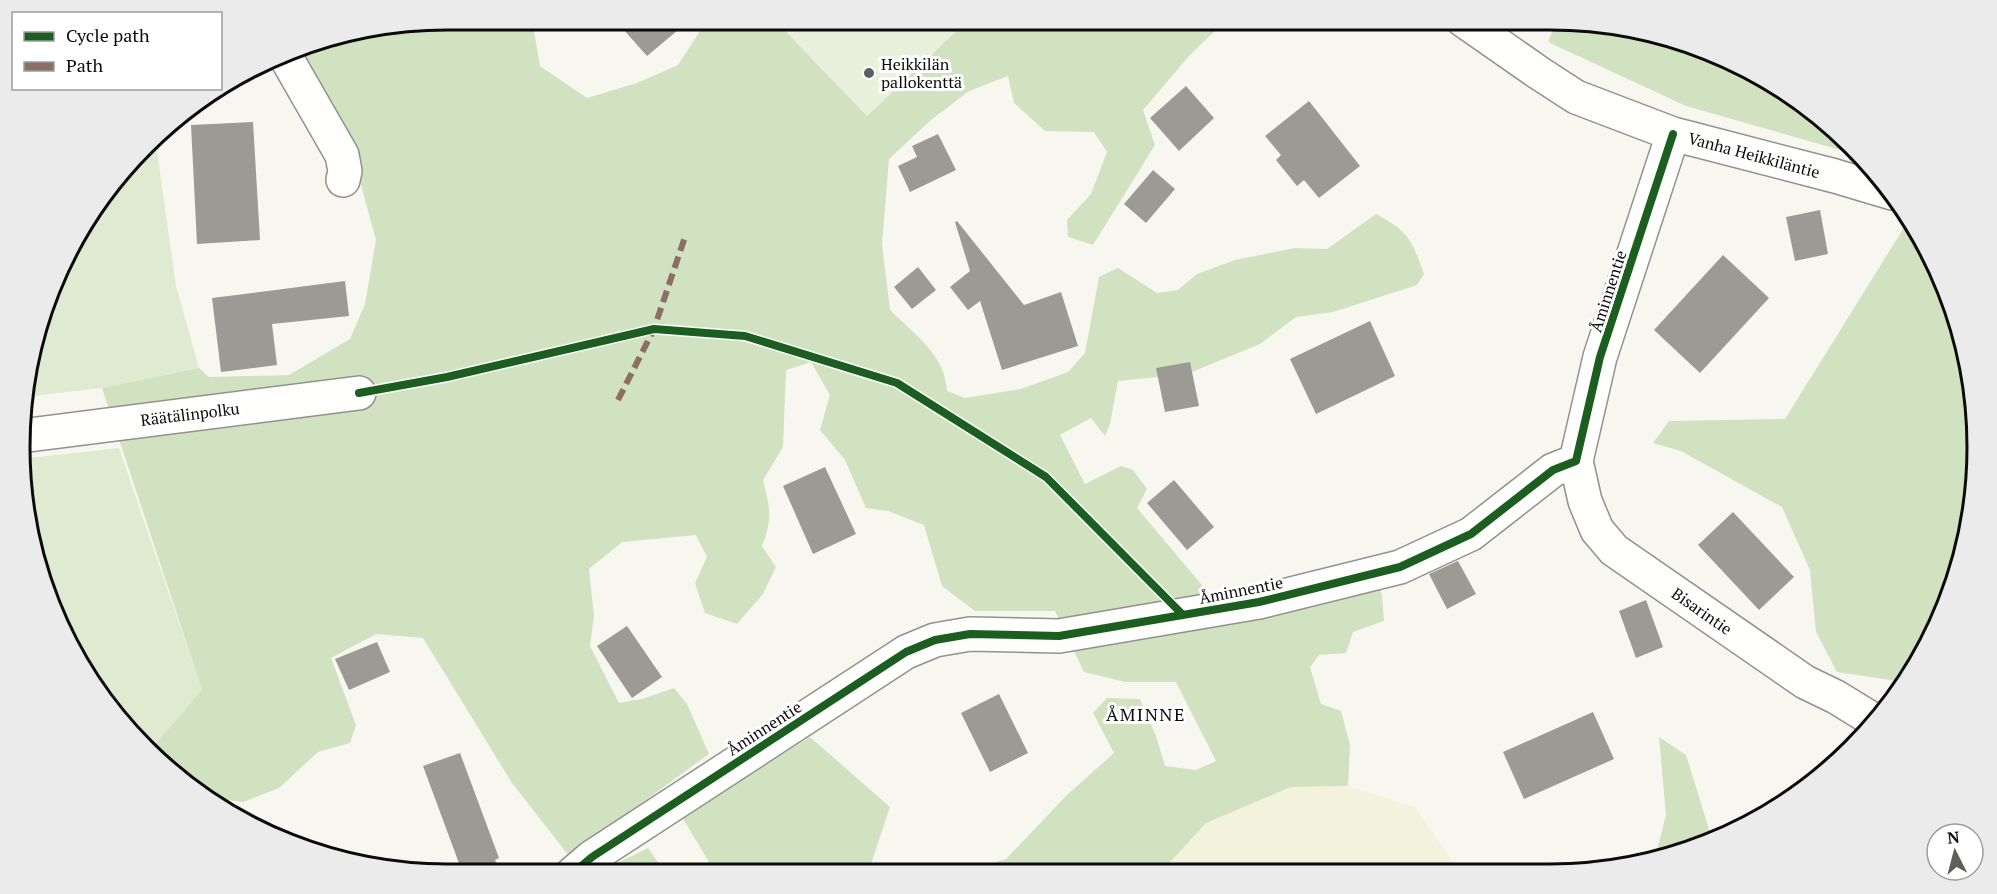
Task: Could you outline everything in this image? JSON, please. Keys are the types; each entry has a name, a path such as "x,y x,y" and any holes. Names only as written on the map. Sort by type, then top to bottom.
{"street":[{"name":"Vanha Heikkiläntie","path":"1477,30 1576,97 1673,134 1877,189"},
{"path":"288,61 342,155 344,180"},
{"name":"Åminnentie","path":"584,864 906,652 935,640 970,634 1059,636 1259,602 1400,567 1471,534 1553,470 1576,461 1600,357 1673,134"},
{"name":"Räätälinpolku","path":"30,435 359,393"},
{"name":"Bisarintie","path":"1576,461 1585,501 1597,530 1614,550 1805,682 1836,697 1868,717"}],"green space":[{"path":"447,30 534,30 540,66 587,98 637,83 678,65 701,30 785,30 867,116 956,31 1216,30 1189,56 1143,110 1155,145 1093,245 1068,237 1067,220 1091,194 1107,152 1094,132 1045,131 1014,103 1008,76 969,91 931,120 889,159 882,244 890,310 918,336 934,355 941,366 947,391 965,398 1021,389 1068,372 1085,353 1099,277 1118,268 1157,293 1178,290 1197,274 1235,260 1294,248 1327,249 1376,214 1403,232 1416,253 1424,274 1417,285 1333,312 1296,317 1260,344 1187,374 1118,381 1110,424 1105,436 1091,418 1060,435 1085,484 1121,466 1133,470 1147,489 1137,508 1212,597 1378,583 1382,595 1384,621 1353,632 1346,653 1319,655 1310,667 1321,704 1341,711 1350,745 1348,786 1291,787 1206,823 1169,864 990,864 1006,859 1067,795 1114,753 1093,713 1107,698 1140,699 1156,736 1165,766 1196,770 1216,761 1176,682 1125,682 1084,672 1055,611 975,611 942,586 924,525 888,511 866,508 845,460 820,430 830,395 811,362 786,370 783,447 763,480 769,520 762,546 776,567 763,594 737,624 705,613 695,583 707,557 696,535 622,542 589,569 594,616 590,646 619,703 642,699 674,688 687,704 709,754 569,856 512,783 423,638 376,634 331,658 356,725 350,743 318,752 279,788 243,802 224,799 215,794 155,745 202,690 102,388 199,368 209,377 289,375 350,339 365,304 376,240 352,152 298,58 339,44 393,34"},
{"name":"Heikkilän pallokenttä","path":"785,30 957,30 867,116"},
{"path":"1553,30 1577,31 1631,38 1684,52 1734,73 1782,100 1825,133 1844,151 1686,106 1548,42"},
{"path":"157,148 176,286 199,368 102,388 34,396 44,339 73,263 100,215 133,172"},
{"path":"1904,227 1935,287 1953,339 1963,393 1967,447 1963,501 1953,555 1935,607 1911,656 1896,681 1837,672 1816,632 1810,570 1782,507 1681,451 1653,443 1669,421 1785,419"},
{"path":"119,448 202,690 155,745 133,722 100,679 62,607 44,555 38,528 30,458"},
{"path":"810,737 890,807 871,864 710,864 682,817"},
{"path":"1659,737 1686,755 1710,832 1657,850 1666,815"},
{"path":"1348,786 1415,807 1454,864 1169,864 1205,823 1291,787"},
{"path":"648,848 659,864 615,864"}],"building":[{"path":"624,30 678,30 647,56"},
{"path":"1186,86 1214,118 1179,151 1150,118"},
{"path":"1309,101 1360,166 1319,198 1304,180 1297,186 1276,160 1281,155 1265,136"},
{"path":"253,122 260,240 197,244 191,125"},
{"path":"938,134 956,170 910,192 898,166 917,157 912,146"},
{"path":"1153,170 1175,189 1146,223 1124,204"},
{"path":"1820,210 1828,254 1795,261 1786,217"},
{"path":"957,221 1024,305 1061,292 1078,346 1002,370 980,301 968,310 950,287 970,271 955,222"},
{"path":"1723,255 1769,298 1700,373 1654,330"},
{"path":"918,267 936,290 912,309 894,287"},
{"path":"345,281 349,316 272,324 277,365 221,372 212,298"},
{"path":"1370,321 1395,376 1316,414 1290,359"},
{"path":"1190,362 1199,406 1165,412 1156,368"},
{"path":"825,467 856,534 813,554 783,486"},
{"path":"1174,480 1214,527 1187,550 1147,503"},
{"path":"1733,512 1794,577 1759,610 1698,545"},
{"path":"1458,561 1476,594 1447,609 1429,574"},
{"path":"1646,600 1663,647 1636,658 1619,611"},
{"path":"627,626 662,677 632,698 597,646"},
{"path":"377,642 390,672 349,690 335,659"},
{"path":"999,694 1028,753 990,772 961,713"},
{"path":"1593,712 1614,759 1524,799 1503,752"},
{"path":"460,753 499,858 495,860 497,864 459,864 423,766"}],"marked path":[{"path":"618,400 654,329 686,234"}],"cycle path":[{"path":"584,864 906,652 935,640 970,634 1059,636 1259,602 1400,567 1471,534 1553,470 1576,461 1600,357 1673,134"},
{"path":"359,393 447,377 654,329 745,336 897,383 1046,477 1183,615"}],"place":[{"name":"Heikkilän pallokenttä","path":"869,73"}],"district":[{"name":"ÅMINNE","path":"1146,714"}]}
